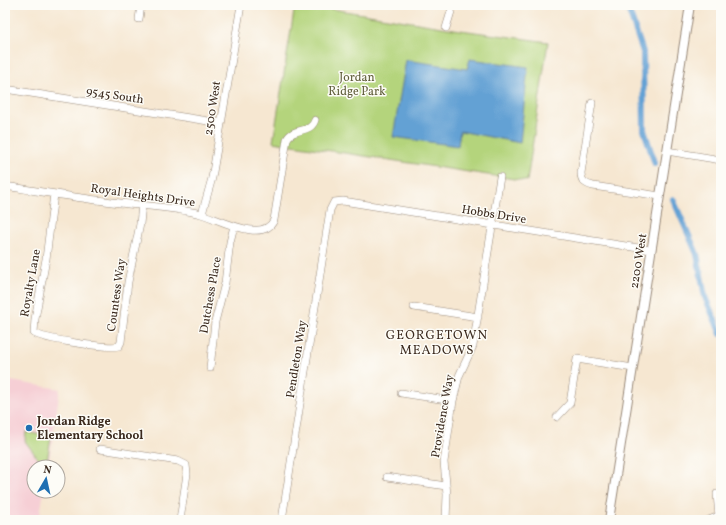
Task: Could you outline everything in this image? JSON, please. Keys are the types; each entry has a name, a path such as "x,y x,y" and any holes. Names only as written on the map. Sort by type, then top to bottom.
{"street":[{"path":"139,19 141,5"},
{"name":"2500 West","path":"202,214 212,178 241,5"},
{"path":"446,28 453,5"},
{"name":"2200 West","path":"609,520 690,5"},
{"name":"9545 South","path":"5,89 221,123"},
{"path":"592,103 581,173 582,181 585,184 593,186 660,196"},
{"name":"Royal Heights Drive","path":"5,186 105,201 142,204 202,214 234,226 262,231 272,224 275,216 287,139 292,133 310,128 315,120"},
{"path":"667,151 721,160"},
{"name":"Providence Way","path":"446,520 447,504 444,462 453,401 459,376 473,346 500,177"},
{"name":"Royalty Lane","path":"54,194 46,259 35,319 34,333 45,337 76,342"},
{"name":"Hobbs Drive","path":"334,202 343,201 651,250"},
{"name":"Pendleton Way","path":"282,520 329,218 334,202"},
{"name":"Countess Way","path":"76,342 111,347 119,346 122,338 128,282 140,224 142,204"},
{"name":"Dutchess Place","path":"210,368 215,322 225,283 230,242 234,226"},
{"path":"414,307 478,317"},
{"path":"558,417 570,403 577,359 633,368"},
{"path":"401,393 453,401"},
{"path":"100,449 178,461 186,465 187,474 180,520"},
{"path":"387,477 446,486"},
{"path":"709,520 720,517 717,494"}],"shaded area":[{"name":"Jordan Ridge Elementary School","path":"5,380 60,389 49,459 26,459 26,499 43,499 39,520 5,520"}],"green space":[{"name":"Jordan Ridge Park","path":"295,5 308,5 460,30 548,42 527,181 273,142"},
{"path":"26,432 51,437 47,459 38,459 25,441"}],"water":[{"path":"470,59 528,67 520,143 460,131 458,146 393,137 406,60 467,69"}],"waterway":[{"path":"627,5 643,52 644,130 655,164"},
{"path":"673,199 697,254 705,297 721,334"}],"place":[{"name":"Jordan Ridge Elementary School","path":"29,428"}],"district":[{"name":"GEORGETOWN MEADOWS","path":"437,342"}]}
